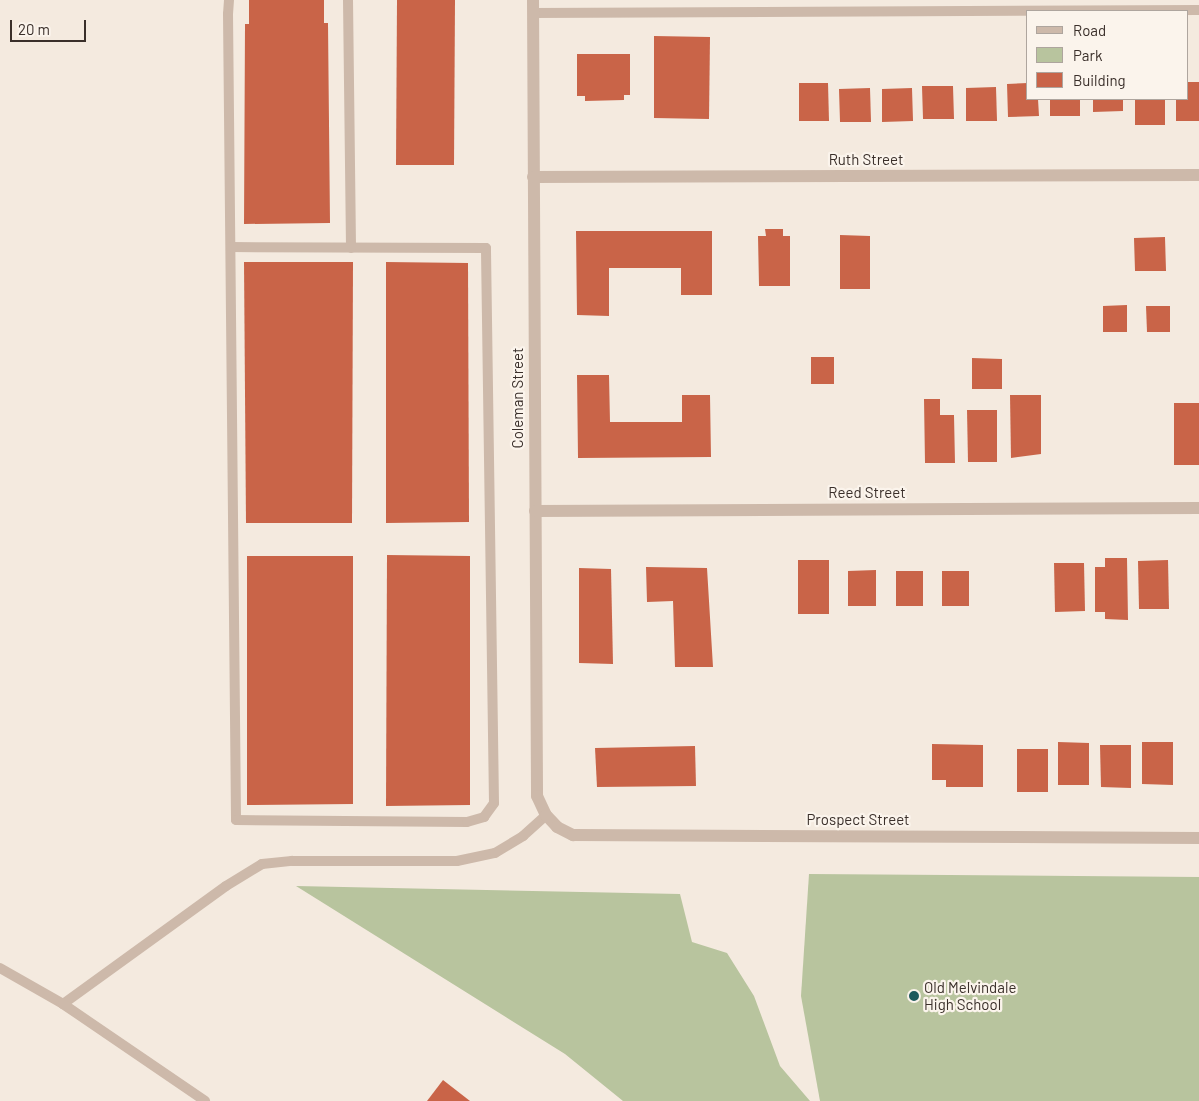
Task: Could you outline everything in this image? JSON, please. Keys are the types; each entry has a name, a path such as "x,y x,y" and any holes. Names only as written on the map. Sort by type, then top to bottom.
{"street":[{"name":"Coleman Street","path":"533,0 537,796"},
{"name":"Ruth Street","path":"533,177 1199,174"},
{"name":"Reed Street","path":"535,510 1199,508"},
{"name":"Prospect Street","path":"537,796 546,815 557,827 572,835 1199,838"}],"lane":[{"path":"229,0 231,247 236,820 467,822 484,818 494,803 486,248 231,247"},
{"path":"348,0 351,248"},
{"path":"533,13 1026,11"},
{"path":"63,1004 226,886 262,864 292,861 457,861 495,853 523,836 546,815"},
{"path":"0,968 63,1004 205,1101"}],"green space":[{"name":"Old Melvindale High School","path":"809,874 1199,877 1199,1101 820,1101 801,996"},
{"path":"296,886 680,894 692,942 727,953 754,996 780,1066 810,1101 623,1101 565,1054"}],"building":[{"path":"249,0 324,0 324,23 328,23 330,223 244,224 245,24 249,24"},
{"path":"397,0 455,0 454,165 396,165"},
{"path":"654,36 710,37 709,119 654,118"},
{"path":"577,54 630,54 630,95 624,95 624,100 585,101 585,96 577,96"},
{"path":"1189,82 1199,82 1199,121 1176,121 1176,100 1189,100"},
{"path":"799,83 828,83 829,121 799,121"},
{"path":"1026,83 1026,100 1038,100 1039,116 1008,117 1007,84"},
{"path":"922,86 953,86 954,119 923,119"},
{"path":"996,87 997,121 966,121 966,88"},
{"path":"870,88 871,122 840,122 839,89"},
{"path":"912,88 913,121 882,122 882,89"},
{"path":"1050,100 1080,100 1080,116 1050,116"},
{"path":"1093,100 1123,100 1123,111 1093,112"},
{"path":"1135,100 1165,100 1165,125 1135,125"},
{"path":"765,229 783,229 783,236 790,236 790,286 759,286 758,236 766,236"},
{"path":"576,231 712,231 712,295 681,295 681,268 609,268 609,316 577,315"},
{"path":"840,235 870,236 870,289 840,289"},
{"path":"1165,237 1166,271 1135,271 1134,238"},
{"path":"244,262 353,262 352,523 246,523"},
{"path":"386,262 468,263 469,522 386,523"},
{"path":"1127,305 1127,332 1103,332 1103,306"},
{"path":"1146,306 1170,306 1170,332 1147,332"},
{"path":"811,357 834,357 834,384 811,384"},
{"path":"972,358 1002,359 1002,389 972,389"},
{"path":"577,375 609,375 610,422 682,422 682,395 710,395 711,457 578,458"},
{"path":"1010,395 1041,395 1041,454 1011,458"},
{"path":"924,399 940,399 940,415 954,415 955,463 925,463"},
{"path":"1174,403 1199,403 1199,465 1174,465"},
{"path":"967,410 997,410 997,462 968,462"},
{"path":"387,555 470,556 470,805 386,806"},
{"path":"247,556 353,556 353,804 247,805"},
{"path":"1105,558 1127,558 1128,620 1105,619 1105,612 1095,612 1095,567 1105,567"},
{"path":"798,560 829,560 829,614 798,614"},
{"path":"1168,560 1169,609 1139,609 1138,561"},
{"path":"1054,563 1084,563 1085,611 1055,612"},
{"path":"646,567 707,568 713,667 675,667 673,601 647,602"},
{"path":"579,568 611,569 613,664 579,663"},
{"path":"876,570 876,606 848,606 848,571"},
{"path":"896,571 923,571 923,606 896,606"},
{"path":"942,571 969,571 969,606 942,606"},
{"path":"1058,742 1089,743 1089,785 1058,785"},
{"path":"1142,742 1173,742 1173,785 1142,784"},
{"path":"932,744 983,745 983,787 946,787 946,780 932,780"},
{"path":"1100,745 1131,745 1131,788 1101,787"},
{"path":"695,746 696,786 597,787 595,748"},
{"path":"1017,749 1048,749 1048,792 1017,792"},
{"path":"443,1080 470,1101 427,1101"}],"place":[{"name":"Old Melvindale High School","path":"914,996"}]}
